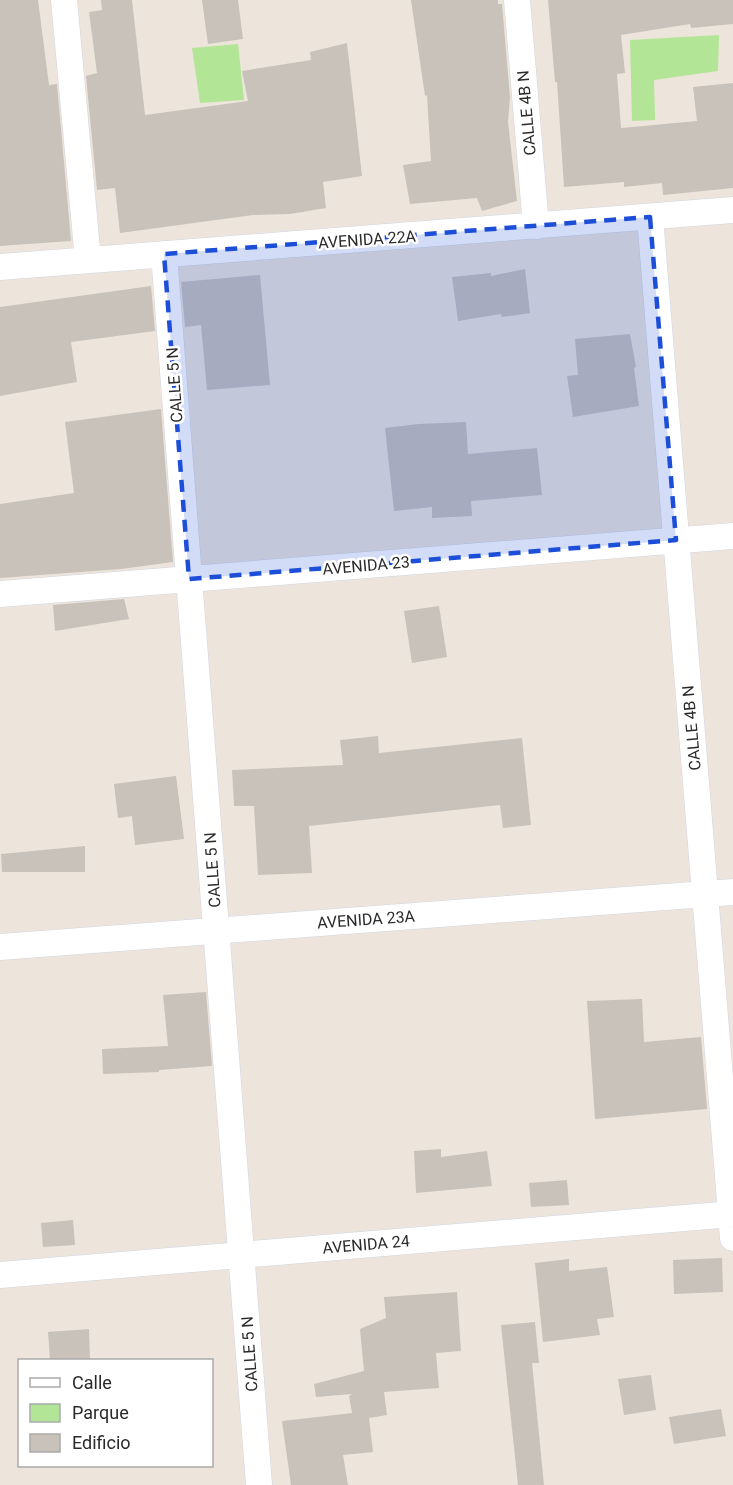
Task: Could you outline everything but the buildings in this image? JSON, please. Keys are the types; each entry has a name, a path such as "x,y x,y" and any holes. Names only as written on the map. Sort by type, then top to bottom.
{"street":[{"path":"64,0 88,260"},
{"name":"CALLE 4B N","path":"517,0 536,226"},
{"name":"AVENIDA 22A","path":"0,267 733,210"},
{"name":"CALLE 4B N","path":"650,217 732,1222"},
{"name":"CALLE 5 N","path":"164,254 259,1485"},
{"name":"AVENIDA 23","path":"0,594 733,536"},
{"name":"AVENIDA 23A","path":"0,947 733,892"},
{"name":"AVENIDA 24","path":"0,1275 242,1255 732,1222"}],"highlighted area":[{"path":"650,217 676,540 189,579 164,254"}],"green space":[{"path":"719,35 718,71 654,80 655,120 632,121 630,40"},
{"path":"238,44 244,100 200,103 192,48"}]}
